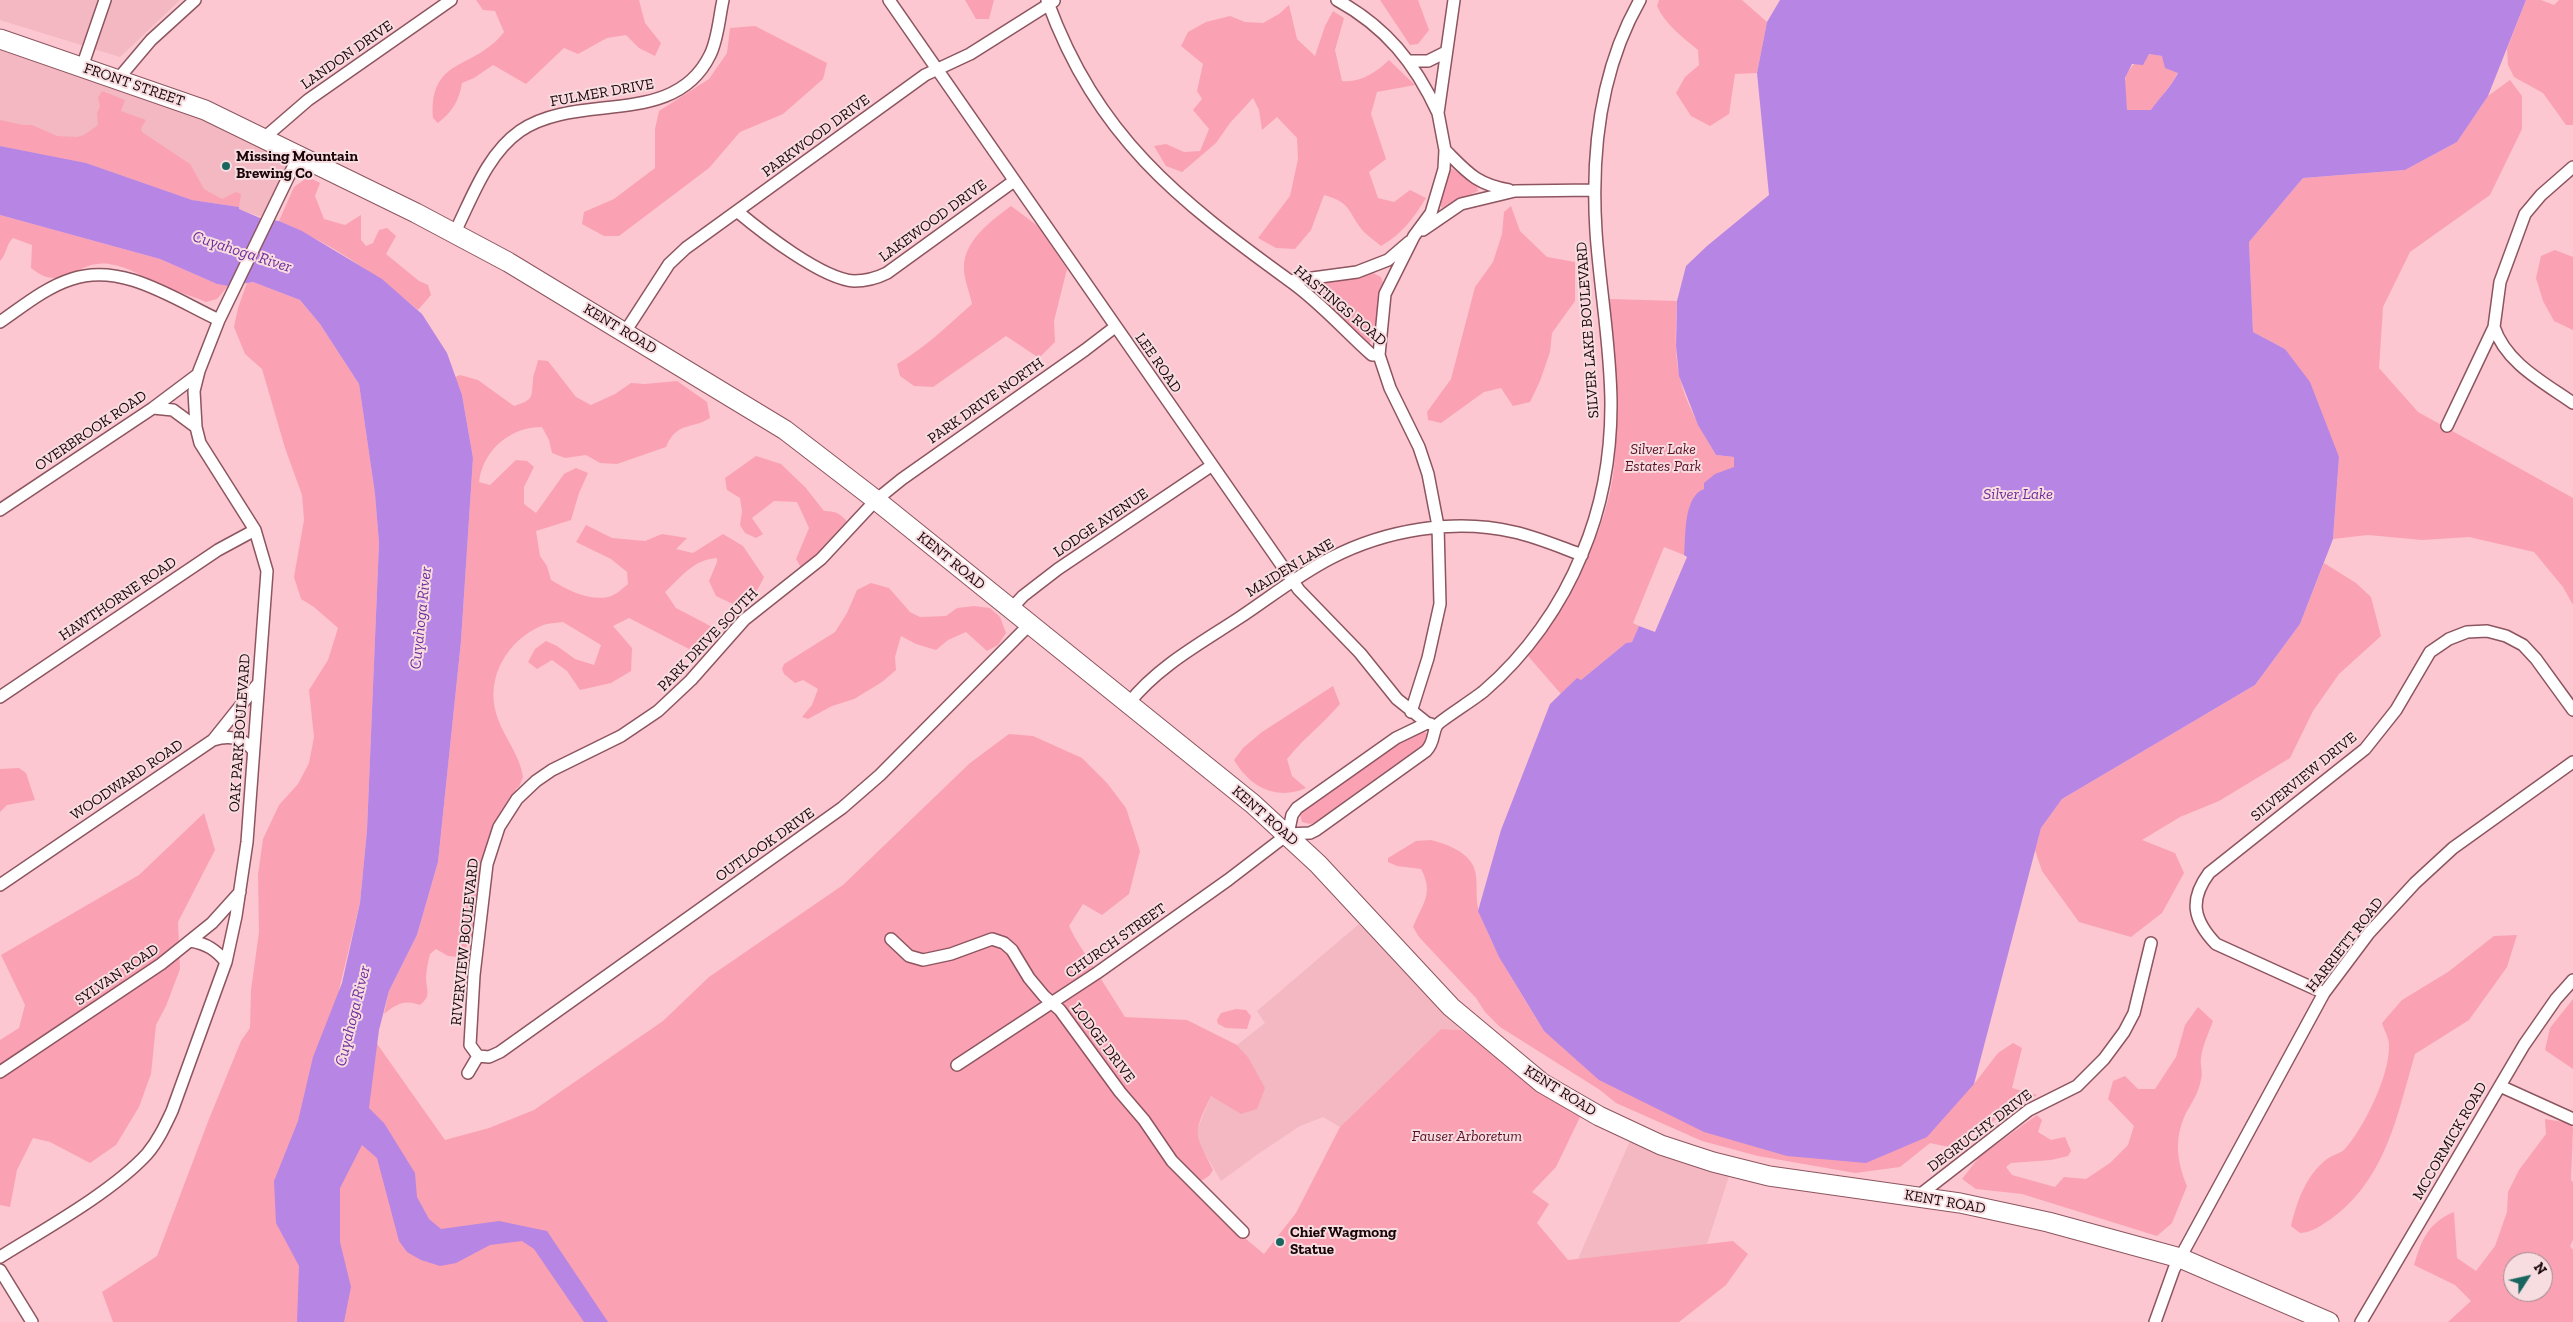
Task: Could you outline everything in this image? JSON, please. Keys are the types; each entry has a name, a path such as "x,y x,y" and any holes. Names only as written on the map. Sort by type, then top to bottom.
{"main road":[{"name":"FRONT STREET","path":"0,39 205,110 264,138"},
{"name":"KENT ROAD","path":"264,138 298,157 455,232 625,332 785,430 876,500 1129,703 1288,834 1451,1007 1542,1083 1582,1106 1661,1145 1713,1162 1769,1176 1960,1204 2048,1222 2180,1258 2329,1322"}],"street":[{"path":"82,67 105,0"},
{"path":"118,79 151,40 195,0"},
{"name":"LANDON DRIVE","path":"264,138 296,110 451,0"},
{"name":"FULMER DRIVE","path":"455,232 492,161 508,142 520,132 557,114 646,103 662,98 689,82 710,55 723,0"},
{"name":"LEE ROAD","path":"889,0 1293,581 1310,602 1360,653 1397,699 1411,712 1432,724"},
{"path":"1337,0 1363,16 1410,61 1438,113 1446,150 1440,183 1431,213 1414,236 1385,294 1379,355"},
{"path":"1438,113 1454,0"},
{"name":"SILVER LAKE BOULEVARD","path":"1288,834 1292,815 1297,808 1396,738 1432,724 1484,691 1522,652 1558,602 1582,555 1605,479 1611,406 1594,190 1596,152 1604,97 1620,45 1640,0"},
{"name":"PARKWOOD DRIVE","path":"625,332 669,264 686,248 925,75 970,54 1050,1"},
{"name":"HASTINGS ROAD","path":"1050,1 1062,38 1084,81 1135,152 1163,182 1207,220 1290,281 1372,355 1379,355 1390,388 1419,447 1428,474 1438,526 1440,604 1430,650 1411,712"},
{"path":"1410,61 1428,61 1446,52"},
{"path":"1446,150 1469,174 1488,186 1515,191 1594,190"},
{"name":"OAK PARK BOULEVARD","path":"0,1258 106,1188 136,1165 148,1152 162,1133 172,1111 226,962 240,892 246,846 267,571 255,530 208,456 196,427 194,391 197,375 219,320 298,157"},
{"path":"2447,426 2494,327 2502,275 2525,214 2541,195 2573,167"},
{"name":"LAKEWOOD DRIVE","path":"738,212 765,235 830,274 854,281 872,279 887,273 1014,182"},
{"path":"1290,281 1357,272 1388,260 1414,236 1461,204 1515,191"},
{"path":"0,322 57,285 72,278 98,274 118,276 138,282 219,320"},
{"name":"PARK DRIVE NORTH","path":"876,500 902,479 1086,350 1115,327"},
{"path":"2494,327 2497,338 2514,360 2573,402"},
{"name":"OVERBROOK ROAD","path":"0,510 153,408 197,375"},
{"path":"153,408 173,410 196,427"},
{"name":"LODGE AVENUE","path":"1011,609 1023,596 1058,569 1212,466"},
{"name":"PARK DRIVE SOUTH","path":"543,776 621,736 658,711 691,680 744,620 824,556 876,500"},
{"name":"MAIDEN LANE","path":"1129,703 1140,689 1170,664 1293,581 1331,558 1354,548 1438,526 1486,528 1514,532 1582,555"},
{"name":"HAWTHORNE ROAD","path":"0,697 218,550 255,530"},
{"name":"OUTLOOK DRIVE","path":"484,1057 842,808 892,763 1030,624"},
{"name":"SILVERVIEW DRIVE","path":"2324,993 2216,944 2204,932 2198,920 2196,902 2199,887 2209,873 2365,748 2396,710 2430,652 2448,639 2467,632 2487,631 2506,636 2523,645 2536,659 2573,710"},
{"name":"WOODWARD ROAD","path":"0,884 213,740 257,685"},
{"path":"1288,834 1310,833 1316,830 1426,751 1433,741 1432,724"},
{"path":"213,740 225,737 239,739 253,750"},
{"name":"HARRIETT ROAD","path":"2155,1322 2174,1269 2232,1159 2324,993 2369,933 2415,883 2453,848 2573,762"},
{"name":"RIVERVIEW BOULEVARD","path":"484,1057 470,1046 474,975 481,907 490,851 499,827 509,810 526,790 543,776"},
{"name":"CHURCH STREET","path":"958,1066 1149,938 1288,834"},
{"name":"SYLVAN ROAD","path":"0,1072 161,964 212,923 240,892"},
{"name":"LODGE DRIVE","path":"891,939 909,956 923,960 951,954 992,939 1004,943 1012,950 1039,991 1060,1010 1120,1092 1144,1120 1172,1161 1243,1232"},
{"path":"191,941 203,943 213,948 226,962"},
{"name":"DEGRUCHY DRIVE","path":"1917,1197 2029,1110 2077,1086 2104,1059 2124,1032 2134,1013 2151,943"},
{"name":"MCCORMICK ROAD","path":"2360,1322 2533,1031 2573,980"},
{"path":"468,1073 484,1057"},
{"path":"2500,1086 2573,1119"},
{"path":"0,1270 32,1322"}],"shaded area":[{"path":"0,0 180,0 120,57 0,20"},
{"path":"0,39 298,157 268,219 238,209 238,207 192,200 0,146"},
{"path":"1359,924 1461,1030 1441,1029 1340,1127 1323,1117 1300,1126 1221,1181 1197,1140 1197,1130 1211,1096 1224,1102 1248,1057 1237,1045 1265,1023 1257,1011"},
{"path":"1634,1132 1732,1167 1707,1244 1578,1259"}],"green space":[{"path":"476,0 639,0 645,23 661,43 655,56 639,48 626,35 607,38 578,54 564,48 526,84 493,65 474,78 462,83 454,106 438,123 433,118 434,98 438,84 456,66 480,53 504,32 495,11 483,10"},
{"path":"965,0 994,0 989,19 976,19"},
{"path":"1380,0 1418,0 1429,30 1418,44 1410,45"},
{"path":"1659,0 1742,0 1767,22 1757,73 1735,74 1729,114 1710,126 1691,116 1676,93 1685,77 1699,65 1698,50 1664,18 1657,6"},
{"path":"2526,0 2541,0 2554,5 2559,0 2573,0 2573,125 2566,125 2543,93 2514,77 2508,65 2507,49"},
{"path":"1289,5 1297,39 1315,56 1325,26 1333,11 1344,18 1335,50 1342,81 1368,76 1389,60 1415,85 1377,92 1371,114 1386,159 1369,172 1378,198 1394,202 1410,190 1426,198 1406,225 1381,246 1363,231 1348,208 1340,201 1324,195 1311,230 1295,249 1276,248 1258,238 1290,196 1298,159 1297,138 1277,117 1262,130 1259,110 1253,98 1230,123 1216,143 1182,172 1166,166 1154,146 1166,144 1184,152 1200,151 1209,129 1193,110 1202,99 1197,91 1203,64 1181,46 1188,32 1206,22 1230,16 1245,22 1263,23 1279,14"},
{"path":"755,26 827,63 823,79 783,114 740,132 709,168 619,236 604,236 582,224 584,212 614,199 655,168 655,129 659,111 709,79 727,53 730,28"},
{"path":"2149,54 2162,56 2178,72 2151,111 2127,110 2126,77 2133,66"},
{"path":"2510,80 2522,96 2522,129 2490,195 2410,252 2383,307 2379,368 2418,412 2573,498 2573,605 2563,587 2534,552 2469,537 2422,540 2368,535 2333,539 2339,457 2285,349 2253,332 2249,242 2303,178 2405,170 2457,142 2488,96"},
{"path":"102,91 125,100 121,111 146,120 141,128 142,132 190,164 204,189 222,199 236,192 241,194 239,207 192,200 86,163 0,146 0,120 32,125 57,136 77,137 84,135 98,125 97,113 100,106 98,98"},
{"path":"1451,168 1477,185 1478,191 1442,208 1440,205"},
{"path":"308,177 320,183 315,196 324,219 345,225 361,215 361,240 366,246 373,243 379,230 387,228 396,236 386,254 419,281 428,285 431,295 418,310 352,260 316,239 279,221 294,187"},
{"path":"1011,206 1038,226 1067,269 1054,321 1055,342 1039,358 1006,336 933,387 914,386 900,376 897,364 927,344 972,304 964,273 968,249 987,225"},
{"path":"1511,206 1520,231 1547,257 1575,262 1575,301 1552,333 1550,352 1530,402 1513,406 1501,388 1484,392 1441,423 1428,420 1427,412 1451,379 1475,287 1493,262 1502,234 1504,212"},
{"path":"0,215 160,259 217,284 228,286 217,299 206,302 171,289 131,270 109,264 88,266 61,277 52,278 42,275 31,268 32,245 13,238 0,261"},
{"path":"2555,250 2573,257 2573,330 2554,321 2543,301 2536,278 2541,256"},
{"path":"1373,273 1381,277 1383,283 1373,340 1367,345 1307,289 1308,283 1315,280 1333,281"},
{"name":"Fauser Arboretum","path":"253,282 300,300 320,324 359,384 375,494 379,543 367,830 360,903 339,990 445,1140 489,1128 534,1110 663,1021 709,977 843,885 970,763 1009,734 1033,736 1082,758 1107,783 1126,808 1140,851 1129,894 1102,915 1083,904 1069,926 1125,1017 1187,1020 1237,1045 1248,1057 1265,1088 1257,1109 1241,1114 1211,1096 1198,1127 1198,1133 1202,1148 1213,1170 1209,1176 1201,1181 1194,1180 1156,1137 1151,1142 1229,1225 1264,1254 1296,1213 1340,1127 1441,1029 1461,1030 1581,1115 1556,1167 1532,1192 1549,1204 1537,1223 1568,1260 1733,1241 1748,1254 1726,1285 1679,1322 113,1322 102,1292 157,1256 209,1119 241,1041 250,1028 251,990 259,932 258,875 263,839 279,805 298,784 309,763 314,737 309,690 328,660 338,628 314,607 301,599 294,577 304,520 302,495 285,448 262,369 245,354 234,327 238,308 247,283"},
{"name":"Silver Lake Estates Park","path":"1609,299 1677,301 1676,356 1685,395 1699,426 1716,455 1734,457 1734,468 1705,483 1704,489 1690,505 1684,555 1664,547 1633,623 1639,626 1632,642 1626,643 1581,680 1576,679 1561,694 1528,656 1557,615 1583,567 1604,516 1610,491 1616,446 1617,404"},
{"path":"538,360 548,361 576,397 591,405 615,394 631,383 645,384 677,381 707,402 710,418 685,427 675,433 666,447 617,464 600,463 586,455 565,458 552,453 549,440 542,427 519,431 500,442 486,460 479,482 490,485 516,460 527,461 534,467 524,487 524,504 536,513 564,474 576,468 588,473 579,493 571,520 536,531 540,556 547,566 551,580 578,594 601,598 619,592 628,584 627,572 611,559 576,542 586,525 612,538 645,541 662,534 687,538 676,549 693,553 723,534 743,546 764,577 753,595 746,601 735,605 716,596 709,581 717,558 695,565 665,592 676,608 718,630 710,643 689,649 629,618 613,626 632,648 631,671 611,683 580,690 567,671 552,660 537,669 528,662 535,649 546,641 557,646 575,659 594,665 601,645 563,622 541,626 518,641 509,651 497,674 494,686 494,700 499,721 518,760 523,777 519,787 515,789 519,791 503,810 474,936 459,957 448,956 436,949 430,954 426,976 427,996 420,1005 410,1002 401,1004 384,1014 389,991 417,935 438,862 461,641 473,458 462,395 455,377 460,375 478,380 514,406 530,398"},
{"path":"756,456 781,464 805,487 824,511 838,514 849,524 824,556 802,569 796,559 809,528 797,502 774,501 752,518 763,534 756,538 745,533 740,525 742,511 740,498 727,490 725,478"},
{"path":"2324,563 2356,583 2371,597 2381,636 2339,674 2313,711 2290,758 2219,801 2180,817 2142,840 2175,853 2184,873 2162,913 2131,937 2079,922 2042,871 2035,850 2041,828 2062,799 2255,685 2300,624"},
{"path":"871,583 889,588 910,612 920,617 946,616 957,608 974,606 990,608 1000,617 1006,633 998,645 987,651 966,632 948,640 936,650 916,644 901,636 895,657 896,670 882,682 854,699 832,706 808,719 802,717 812,705 818,689 803,680 795,683 784,674 782,669 784,664 835,632 847,613 857,590"},
{"path":"1333,686 1340,704 1287,759 1292,776 1306,788 1295,792 1274,792 1265,789 1248,778 1234,760 1243,748 1262,732"},
{"path":"1421,729 1427,734 1424,744 1314,823 1302,822 1300,814 1302,811 1413,732"},
{"path":"19,768 26,773 35,800 7,805 0,812 0,769"},
{"path":"204,813 215,850 178,922 180,969 166,1006 156,1025 151,1074 139,1107 116,1145 90,1163 50,1142 33,1138 17,1170 10,1207 0,1205 0,1040 19,1028 25,1005 1,955 139,875"},
{"path":"1431,840 1458,850 1471,862 1476,874 1478,908 1486,930 1509,974 1544,1031 1974,1084 1998,1053 2013,1043 2022,1048 2012,1088 2037,1095 1973,1133 1963,1150 1930,1143 1900,1167 1855,1173 1758,1156 1702,1141 1616,1103 1600,1090 1500,1027 1485,1012 1476,998 1419,937 1413,927 1427,892 1425,877 1421,869 1397,866 1388,862 1388,858 1416,841"},
{"path":"2517,935 2507,967 2469,1020 2415,1054 2387,1145 2365,1185 2350,1203 2331,1219 2313,1230 2300,1233 2291,1226 2303,1189 2320,1165 2344,1150 2352,1140 2360,1129 2380,1086 2385,1071 2389,1045 2382,1023 2402,1000 2448,972 2494,936"},
{"path":"2573,999 2573,1069 2545,1050 2550,1028"},
{"path":"2198,1007 2213,1021 2204,1044 2201,1062 2202,1076 2199,1088 2185,1115 2179,1133 2179,1160 2187,1186 2172,1223 2157,1236 2022,1194 1976,1189 1962,1179 1980,1156 2037,1115 2042,1120 2038,1132 2051,1140 2065,1137 2071,1151 2068,1156 2051,1160 2011,1163 2006,1167 2012,1175 2055,1187 2064,1177 2086,1179 2110,1163 2128,1145 2134,1126 2108,1099 2113,1081 2125,1076 2138,1089 2155,1089 2176,1057 2185,1025"},
{"path":"1236,1009 1246,1010 1251,1016 1247,1029 1226,1028 1218,1024 1217,1020 1221,1013"},
{"path":"2545,1119 2570,1123 2573,1128 2571,1180 2573,1182 2573,1240 2570,1246 2573,1250 2573,1322 2448,1322 2471,1301 2455,1285 2414,1265 2423,1240 2438,1221 2454,1212 2457,1258 2476,1271 2495,1246 2507,1212 2508,1192 2519,1170 2546,1134"}],"water":[{"name":"Silver Lake","path":"1780,0 2526,0 2488,96 2457,142 2405,170 2303,178 2249,242 2253,332 2285,349 2310,382 2339,457 2333,539 2300,624 2255,685 2062,799 2041,828 1974,1084 1927,1137 1866,1163 1787,1156 1704,1132 1599,1080 1544,1031 1499,957 1478,911 1501,830 1550,704 1577,678 1581,680 1626,643 1632,642 1639,626 1655,632 1687,557 1684,555 1686,528 1692,500 1697,493 1704,489 1704,483 1715,474 1734,467 1734,457 1716,455 1698,425 1679,376 1676,346 1677,301 1686,266 1707,246 1769,195 1757,73 1767,22","holes":["2149,54 2162,56 2165,68 2178,73 2175,78 2151,110 2127,110 2125,78 2132,64 2143,65"]},
{"name":"Cuyahoga River","path":"0,146 86,163 192,200 239,207 239,209 260,218 279,221 302,231 382,279 422,314 447,353 462,395 473,458 461,641 438,862 417,935 389,991 379,1030 369,1108 384,1123 415,1173 417,1197 429,1219 441,1229 499,1221 547,1231 608,1322 584,1322 534,1249 522,1241 490,1245 456,1263 440,1266 421,1260 407,1252 399,1241 377,1158 362,1145 340,1188 340,1242 351,1287 344,1322 297,1322 299,1266 276,1223 274,1181 298,1121 313,1057 342,983 360,903 367,830 379,543 375,494 359,384 320,324 300,300 253,282 228,286 217,284 160,259 0,215"}],"place":[{"name":"Missing Mountain Brewing Co","path":"226,166"},
{"name":"Chief Wagmong Statue","path":"1280,1242"}]}
